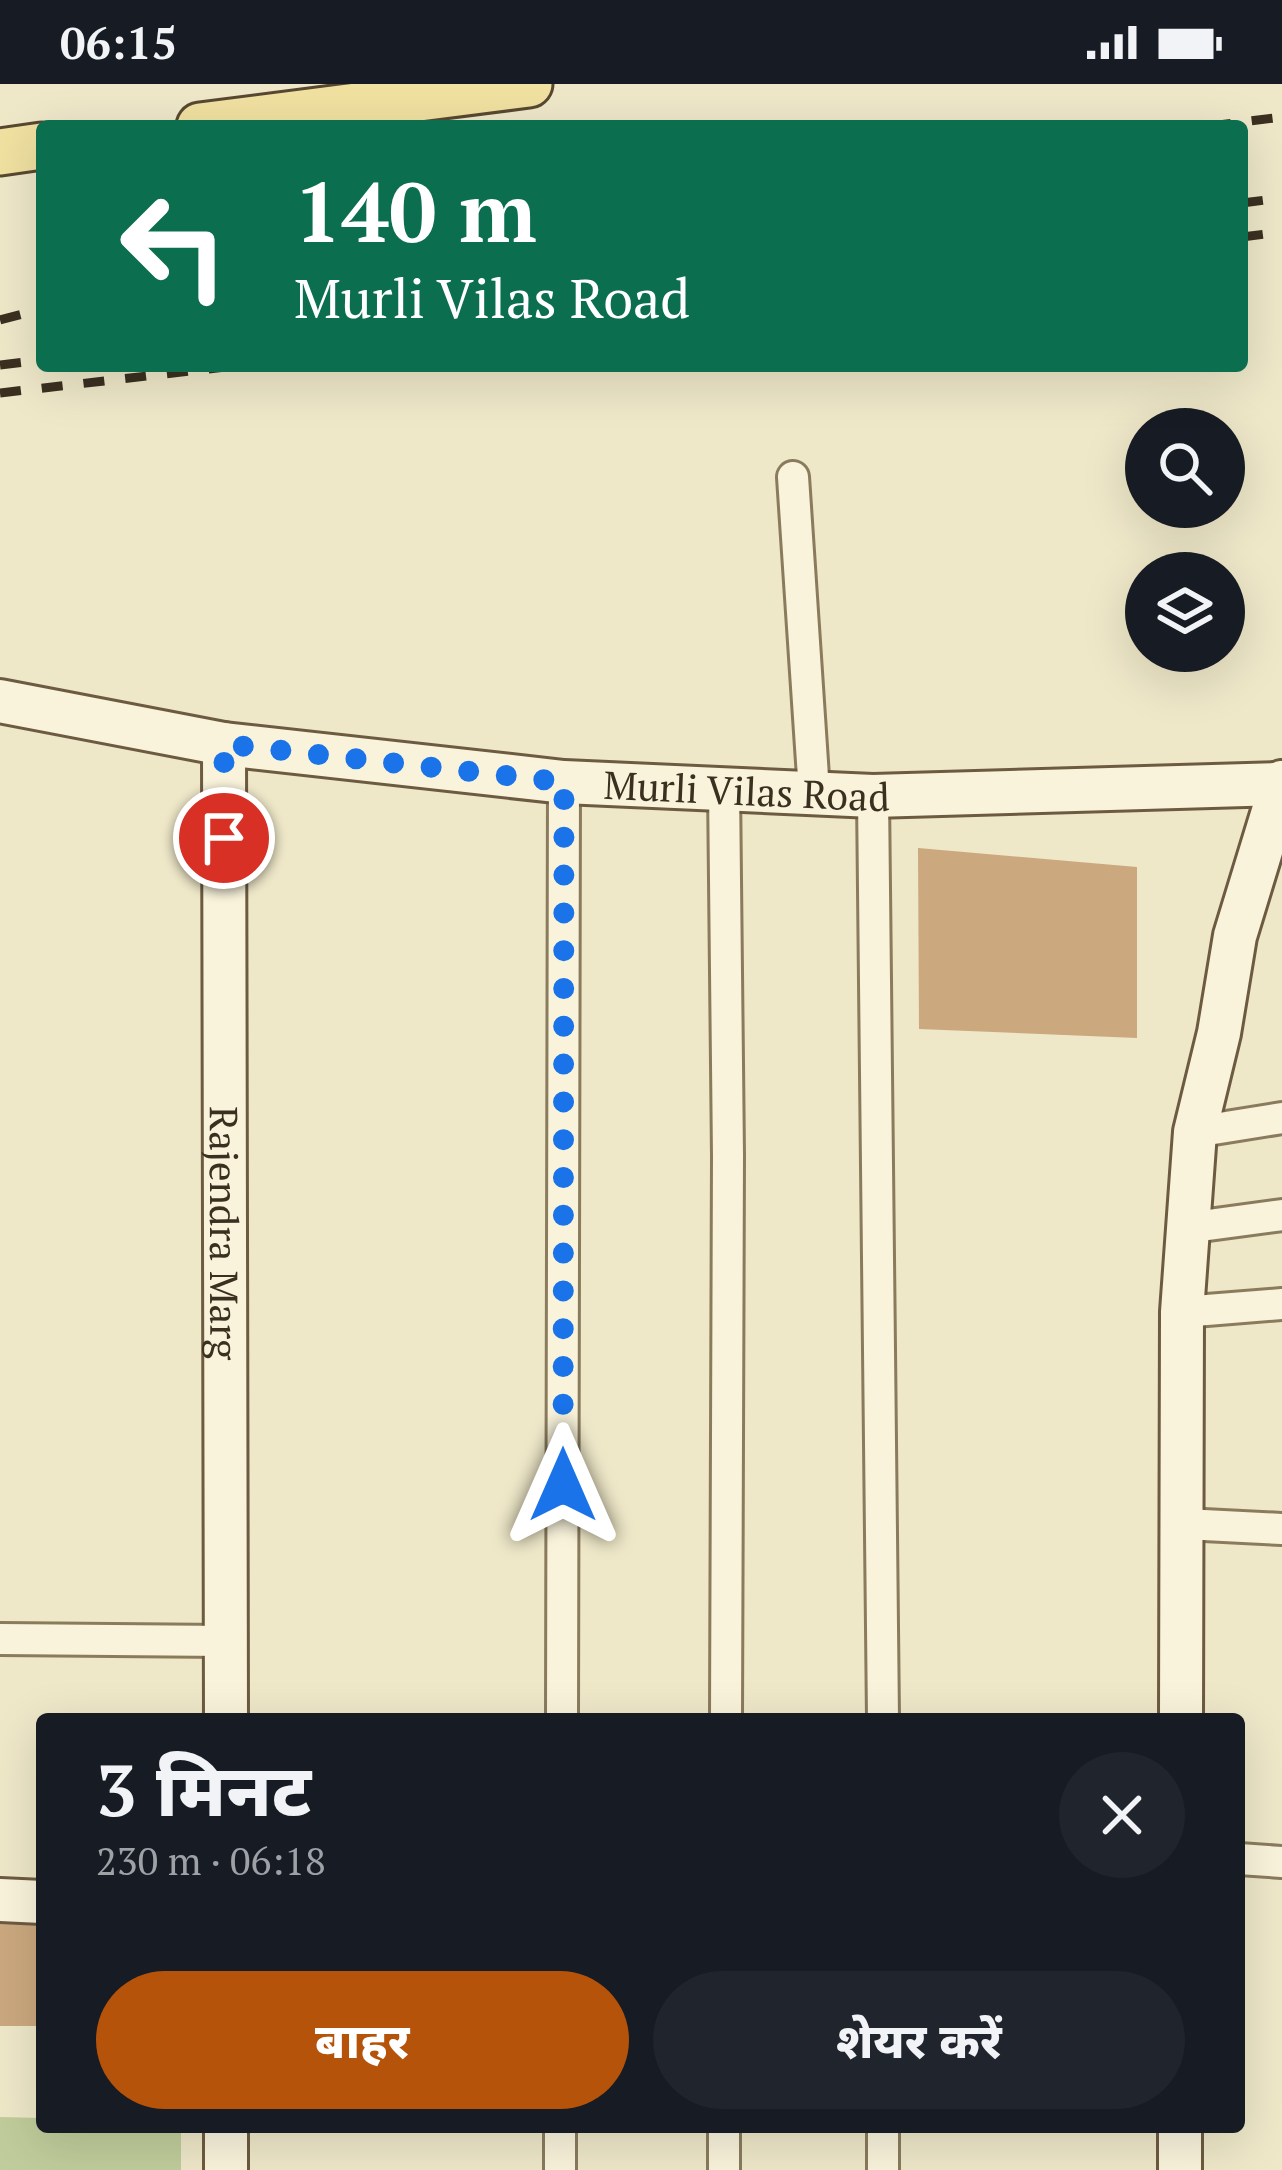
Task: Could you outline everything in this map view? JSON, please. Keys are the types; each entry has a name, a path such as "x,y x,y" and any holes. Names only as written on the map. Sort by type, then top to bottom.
{"main road":[{"path":"247,120 529,84"},
{"path":"0,152 36,147"}],"street":[{"path":"793,476 814,792"},
{"name":"Murli Vilas Road","path":"0,701 224,744 564,782 873,796 1279,802"},
{"name":"Rajendra Marg","path":"224,744 226,1713"},
{"path":"562,1713 564,782"},
{"path":"724,788 726,1713"},
{"path":"873,796 883,1713"},
{"path":"1181,1713 1183,1312 1195,1132 1219,1034 1235,936 1279,802"},
{"path":"1195,1132 1282,1118"},
{"path":"1186,1228 1282,1215"},
{"path":"1183,1312 1282,1304"},
{"path":"1184,1524 1282,1529"},
{"path":"0,1639 226,1641"},
{"path":"1245,1859 1282,1862"},
{"path":"0,1900 36,1902"},
{"path":"226,2133 226,2170"},
{"path":"560,2133 560,2170"},
{"path":"724,2133 724,2170"},
{"path":"883,2133 883,2170"},
{"path":"1180,2133 1180,2170"}],"green space":[{"path":"0,2117 36,2118 36,2133 181,2133 181,2170 0,2170"}],"building":[{"path":"918,848 1137,867 1137,1038 919,1029"},
{"path":"0,1919 36,1920 36,2026 0,2026"}],"railway":[{"path":"1248,121 1282,117"},
{"path":"1248,202 1282,198"},
{"path":"1248,236 1282,232"},
{"path":"0,320 36,311"},
{"path":"0,365 36,361"},
{"path":"0,393 182,372"}],"route":[{"path":"224,838 224,744 564,782 563,1485"}]}
